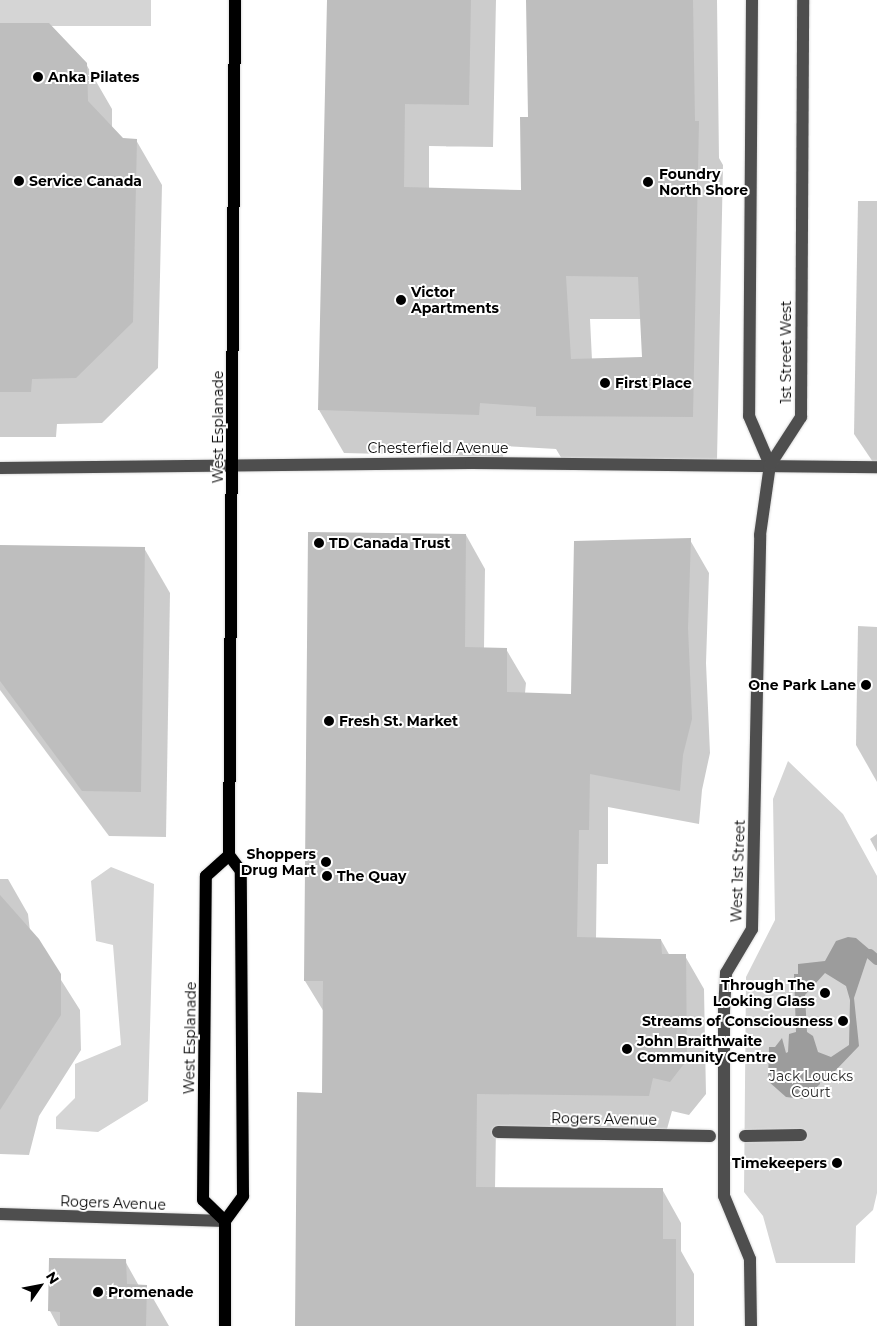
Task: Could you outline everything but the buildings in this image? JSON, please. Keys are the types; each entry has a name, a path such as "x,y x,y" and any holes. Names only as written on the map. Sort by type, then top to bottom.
{"main road":[{"name":"West Esplanade","path":"225,1221 203,1200 206,876 229,855 236,0"},
{"path":"226,1326 225,1221 243,1196 241,871 229,855"}],"street":[{"path":"752,0 749,416 770,465"},
{"name":"1st Street West","path":"770,465 801,417 803,0"},
{"name":"Chesterfield Avenue","path":"0,468 233,464 770,465 877,467"},
{"name":"West 1st Street","path":"751,1326 750,1260 724,1196 724,1011 726,973 752,929 760,535 770,465"},
{"name":"Rogers Avenue","path":"498,1132 710,1136"},
{"path":"745,1136 801,1135"},
{"name":"Rogers Avenue","path":"0,1214 225,1221"}],"green space":[{"path":"0,0 151,0 151,26 0,26"},
{"name":"Jack Loucks Court","path":"788,761 843,814 877,876 877,1193 873,1210 856,1226 855,1263 776,1263 763,1216 744,1192 746,977 775,920 773,799"},
{"path":"111,867 154,884 148,1101 98,1132 56,1129 56,1117 75,1098 75,1064 121,1045 113,945 96,941 91,881"}],"shaded area":[{"path":"848,937 856,938 870,950 854,998 859,1046 835,1071 820,1080 820,1084 804,1099 786,1097 768,1081 769,1047 775,1047 782,1038 786,1053 788,1052 789,1034 796,1032 794,974 798,974 798,964 825,961 836,941","holes":["825,973 846,986 850,1000 849,1045 831,1057 818,1052 813,1036 807,1032 805,995"]}],"waterway":[{"path":"870,954 877,960"}],"place":[{"name":"Anka Pilates","path":"38,77"},
{"name":"Service Canada","path":"19,181"},
{"name":"Foundry North Shore","path":"648,182"},
{"name":"Victor Apartments","path":"401,300"},
{"name":"First Place","path":"605,383"},
{"name":"TD Canada Trust","path":"319,543"},
{"name":"One Park Lane","path":"866,685"},
{"name":"Fresh St. Market","path":"329,721"},
{"name":"Shoppers Drug Mart","path":"326,862"},
{"name":"The Quay","path":"327,876"},
{"name":"Through The Looking Glass","path":"825,993"},
{"name":"Streams of Consciousness","path":"843,1021"},
{"name":"John Braithwaite Community Centre","path":"627,1049"},
{"name":"Timekeepers","path":"837,1163"},
{"name":"Promenade","path":"98,1292"}]}
